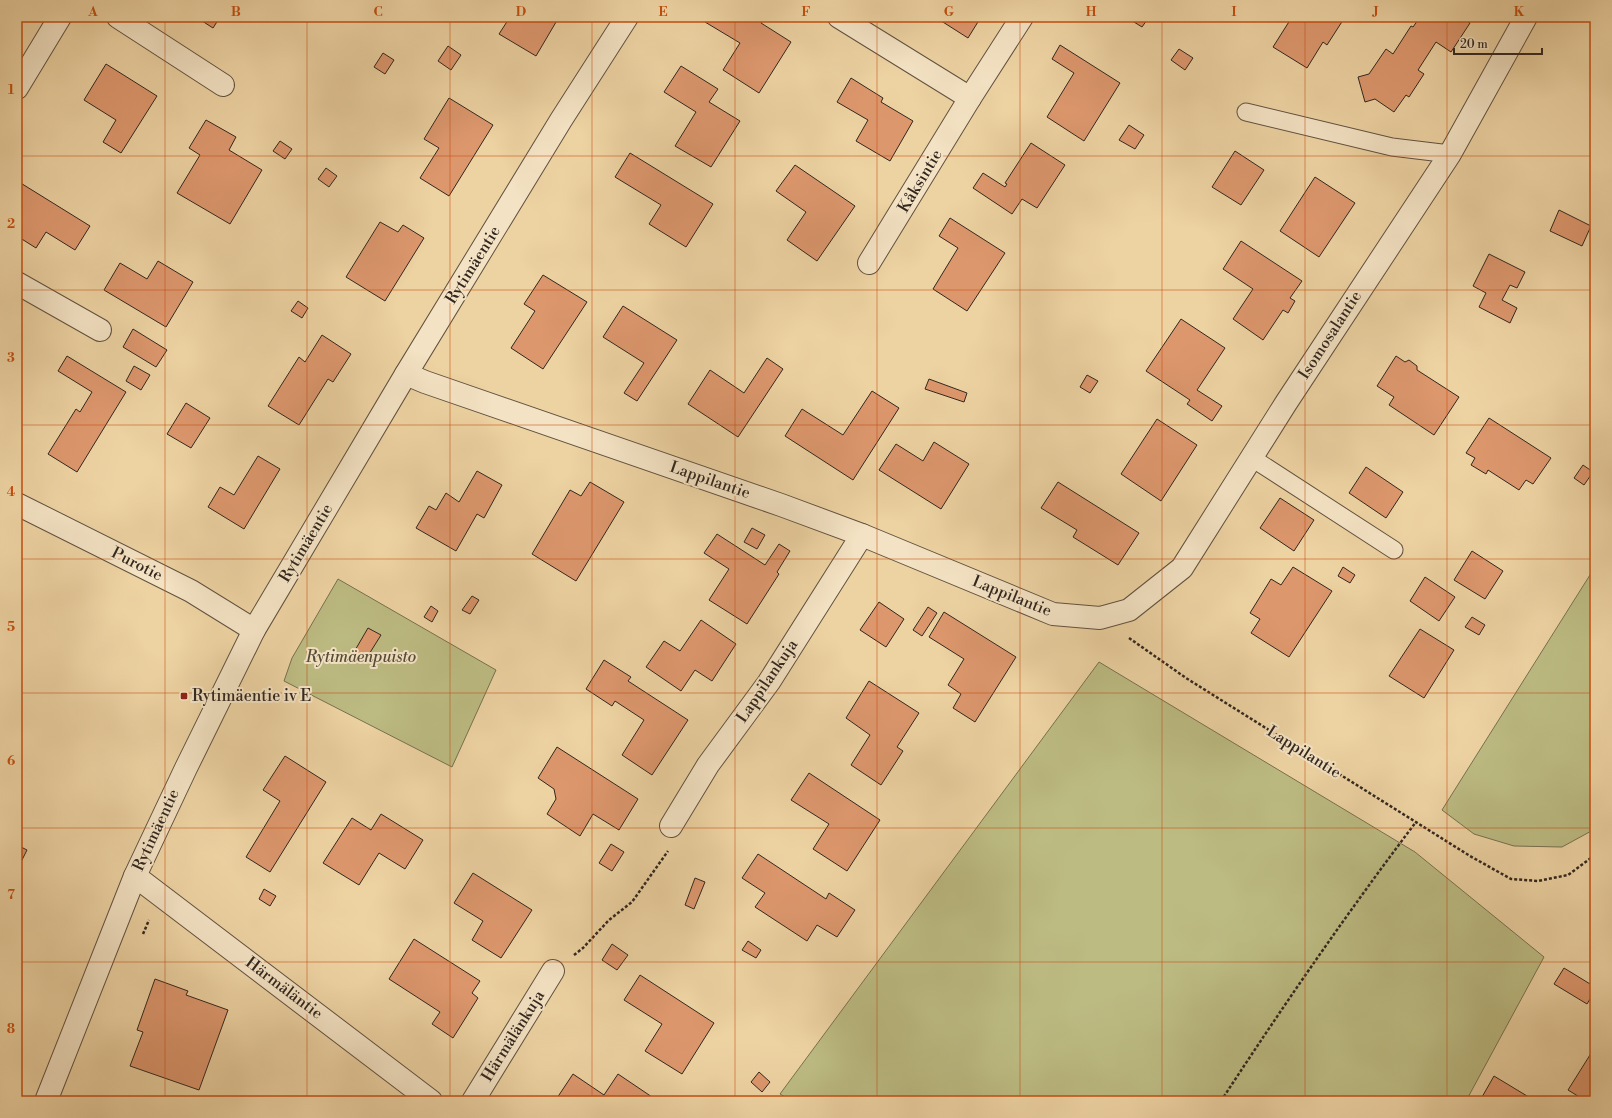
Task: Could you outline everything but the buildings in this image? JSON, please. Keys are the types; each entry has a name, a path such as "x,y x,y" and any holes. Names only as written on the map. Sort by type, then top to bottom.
{"street":[{"path":"17,88 60,17"},
{"path":"118,17 223,85"},
{"name":"Rytimäentie","path":"46,1101 135,876 254,630 406,374 561,120 627,17"},
{"path":"839,17 970,98"},
{"name":"Kåksintie","path":"869,264 970,98 1022,17"},
{"name":"Isomosalantie","path":"1100,618 1128,610 1182,568 1286,403 1450,154 1526,17"},
{"path":"17,283 100,330"},
{"name":"Lappilantie","path":"406,374 425,382 862,534 1053,614 1100,618"},
{"name":"Purotie","path":"17,504 191,592 254,630"},
{"name":"Lappilankuja","path":"671,826 708,765 769,682 862,534"},
{"name":"Härmäläntie","path":"135,876 432,1101"},
{"name":"Härmälänkuja","path":"473,1101 553,971"}],"lane":[{"path":"1246,112 1392,147 1450,154"},
{"path":"1252,458 1394,550"}],"path":[{"name":"Lappilantie","path":"1100,618 1186,678 1470,856 1511,879 1538,881 1568,875 1595,855"},
{"path":"1221,1101 1265,1034 1365,890 1416,822"},
{"path":"553,971 583,948 609,920 632,902 663,860 678,834 671,826"},
{"path":"142,937 160,894"}],"green space":[{"path":"1595,567 1595,829 1562,847 1514,846 1474,834 1442,810"},
{"name":"Rytimäenpuisto","path":"338,579 496,670 452,767 284,681 292,658"},
{"path":"1099,662 1415,852 1544,957 1466,1101 792,1101 780,1094"}],"place":[{"name":"Rytimäentie iv E","path":"184,696"}]}
